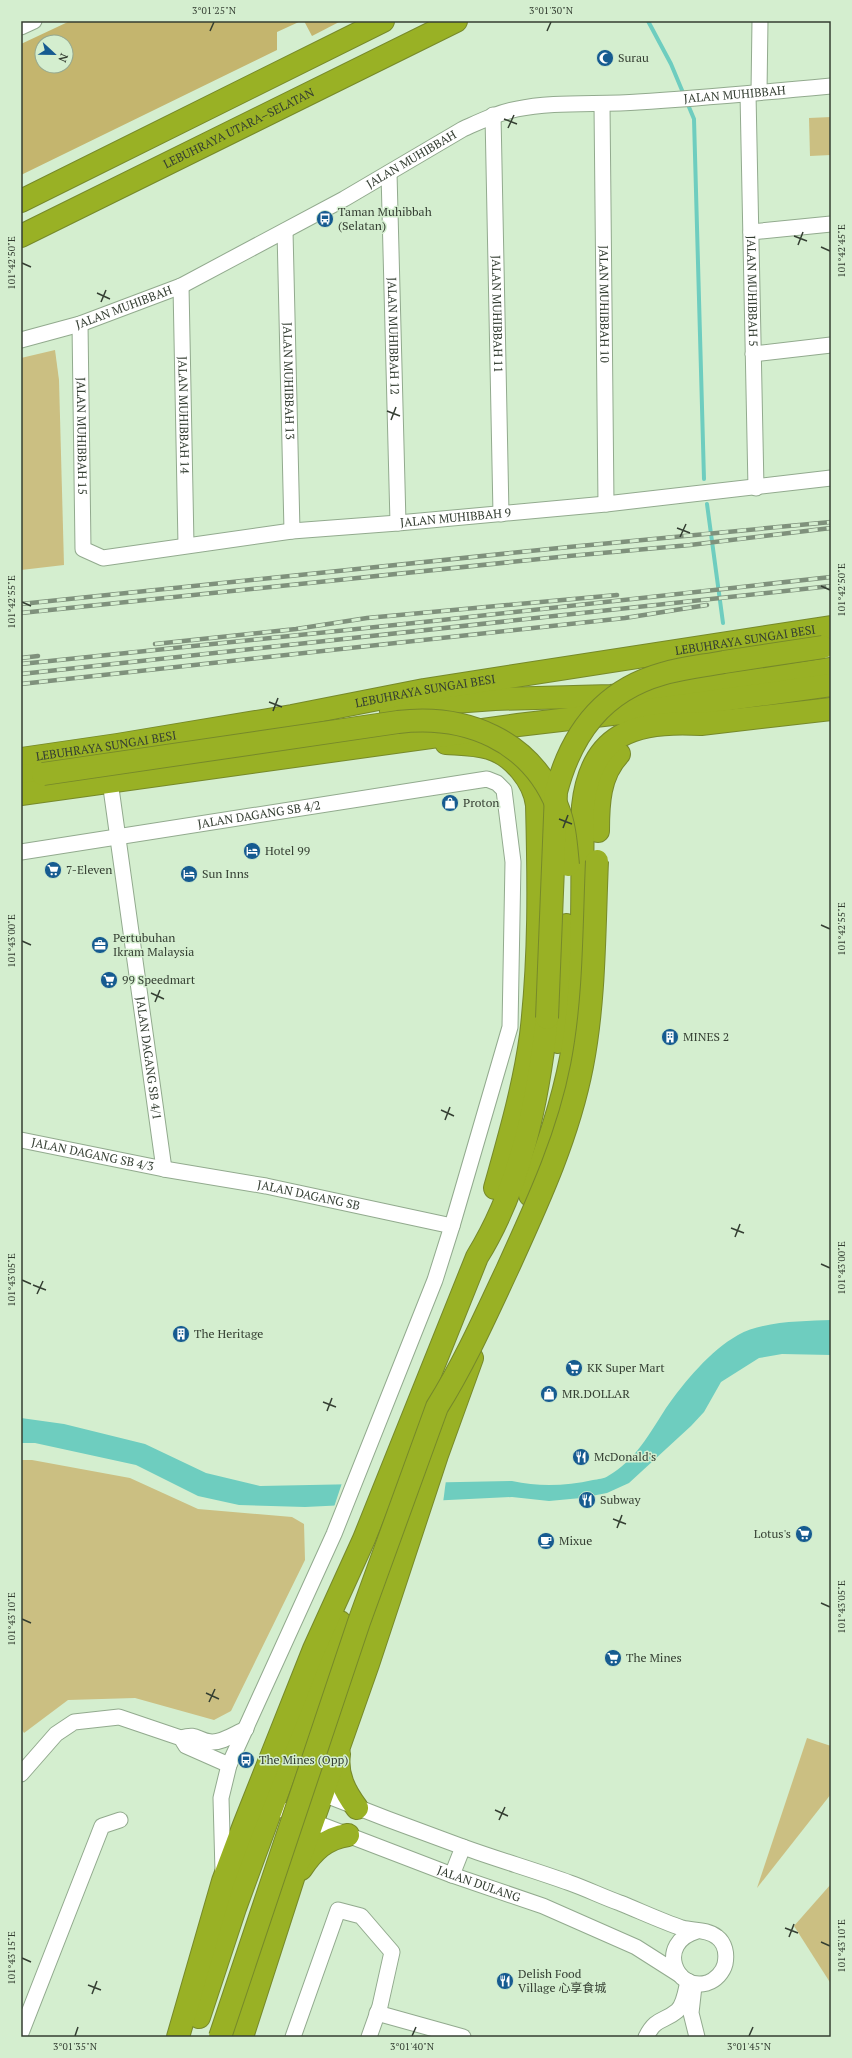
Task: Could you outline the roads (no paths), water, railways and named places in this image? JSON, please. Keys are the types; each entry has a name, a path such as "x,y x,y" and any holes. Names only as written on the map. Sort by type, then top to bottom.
{"highway":[{"path":"21,201 383,21"},
{"name":"LEBUHRAYA UTARA–SELATAN","path":"21,236 456,21"},
{"name":"LEBUHRAYA SUNGAI BESI","path":"21,759 117,745 292,716 424,690 831,627"},
{"path":"178,2037 223,1881 314,1649 364,1539 477,1257 498,1220 525,1142 538,1089 547,1018 556,792 561,771 572,746 586,724 598,710 629,687 662,674 828,647"},
{"path":"292,716 331,720 440,703 495,699 611,696 740,682 831,669"},
{"path":"21,794 410,740 831,685"},
{"path":"242,2037 312,1821 409,1543 437,1455 546,1148 565,1085 579,998 583,806 588,777 599,755 607,745 626,732 638,728 655,725 701,724 831,709"},
{"path":"21,776 398,722 432,720 462,724 496,737 507,744 537,772 550,792 562,823 568,866 562,1006 552,1074 529,1164 447,1371 437,1407 362,1615 220,2037"},
{"path":"437,1407 456,1377 529,1222 551,1171 573,1105 582,1066 591,1004 598,808 601,788 606,773 612,761 619,753 637,741 660,734 684,731 701,724"},
{"path":"410,740 488,748 498,752 508,759 526,778 536,794 539,889 531,1036 512,1129 484,1225 477,1257"},
{"path":"192,2037 234,1908 283,1779 361,1564 364,1539"},
{"path":"304,1720 301,1730 302,1741 306,1747 317,1753 330,1752 336,1746 343,1734"},
{"path":"343,1734 338,1761 340,1776 346,1793 357,1808"},
{"path":"295,1873 316,1849 337,1836 348,1835"},
{"path":"257,1846 271,1837 282,1836 289,1840 294,1845 295,1873"}],"street":[{"path":"21,27 34,21"},
{"name":"JALAN MUHIBBAH 5","path":"756,488 751,232 754,93 760,21"},
{"name":"JALAN MUHIBBAH","path":"21,340 80,324 181,286 285,231 463,130 493,115 517,109 544,106 602,105 702,98 831,86"},
{"name":"JALAN MUHIBBAH 10","path":"602,105 606,504"},
{"name":"JALAN MUHIBBAH 11","path":"493,115 501,514"},
{"name":"JALAN MUHIBBAH 12","path":"389,173 398,523"},
{"path":"751,232 831,224"},
{"name":"JALAN MUHIBBAH 13","path":"285,231 292,531"},
{"name":"JALAN MUHIBBAH 14","path":"181,286 186,545"},
{"name":"JALAN MUHIBBAH 15","path":"80,324 83,549"},
{"path":"753,354 831,345"},
{"name":"JALAN MUHIBBAH 9","path":"83,549 102,558 292,531 606,504 756,488 831,478"},
{"name":"JALAN DAGANG SB 4/2","path":"21,852 487,779 497,783 504,790 513,862 510,1026 452,1226"},
{"name":"JALAN DAGANG SB 4/1","path":"110,781 164,1169"},
{"name":"JALAN DAGANG SB 4/3","path":"21,1140 164,1169"},
{"name":"JALAN DAGANG SB","path":"164,1169 266,1186 452,1226"},
{"path":"223,1881 221,1798 229,1765 334,1534 435,1280 452,1226"},
{"path":"21,1774 56,1734 74,1722 119,1718 181,1738 192,1735 210,1742 217,1742 246,1729"},
{"path":"181,1738 186,1746 229,1765"},
{"path":"283,1779 463,1847 571,1883 682,1928 704,1931 716,1936 723,1945 726,1959 724,1968 712,1981 687,1980"},
{"name":"JALAN DULANG","path":"272,1806 452,1875 543,1906 636,1947 687,1980"},
{"path":"21,2033 81,1882 98,1834 102,1826 120,1820"},
{"path":"452,1875 463,1847"},
{"path":"293,2037 338,1910 361,1916 392,1952 377,2013 369,2037"},
{"path":"697,1931 680,1939 675,1948 673,1957 675,1967 687,1980 691,2014 697,2037"},
{"path":"646,2037 658,2021 677,2011 681,2006 687,1980"},
{"path":"377,2013 463,2037"}],"water":[{"path":"831,1320 831,1355 782,1354 759,1358 721,1382 704,1412 691,1426 629,1483 607,1493 581,1498 549,1501 512,1497 305,1507 239,1505 198,1496 136,1465 35,1443 21,1443 21,1418 64,1424 145,1444 206,1473 260,1486 512,1481 532,1484 563,1485 583,1482 606,1477 626,1463 648,1437 681,1387 708,1358 738,1335 748,1330 771,1324 796,1321"}],"waterway":[{"path":"648,21 671,64 694,119 704,479"},
{"path":"707,504 723,623"}],"railway":[{"path":"21,604 569,547 831,522"},
{"path":"21,613 569,556 690,545 831,528"},
{"path":"21,664 433,621 831,577"},
{"path":"21,674 831,586"},
{"path":"155,644 296,629 367,618 617,595"},
{"path":"21,684 625,618 707,605"},
{"path":"21,658 38,656"}],"place":[{"name":"Surau","path":"605,58"},
{"name":"Taman Muhibbah (Selatan)","path":"325,219"},
{"name":"Proton","path":"450,803"},
{"name":"Hotel 99","path":"252,851"},
{"name":"7-Eleven","path":"53,870"},
{"name":"Sun Inns","path":"189,874"},
{"name":"Pertubuhan Ikram Malaysia","path":"100,945"},
{"name":"99 Speedmart","path":"109,980"},
{"name":"MINES 2","path":"670,1037"},
{"name":"The Heritage","path":"181,1334"},
{"name":"KK Super Mart","path":"574,1368"},
{"name":"MR.DOLLAR","path":"549,1394"},
{"name":"McDonald's","path":"581,1457"},
{"name":"Subway","path":"587,1500"},
{"name":"Lotus's","path":"804,1534"},
{"name":"Mixue","path":"546,1541"},
{"name":"The Mines","path":"613,1658"},
{"name":"The Mines (Opp)","path":"246,1760"},
{"name":"Delish Food Village 心享食城","path":"505,1981"}]}
